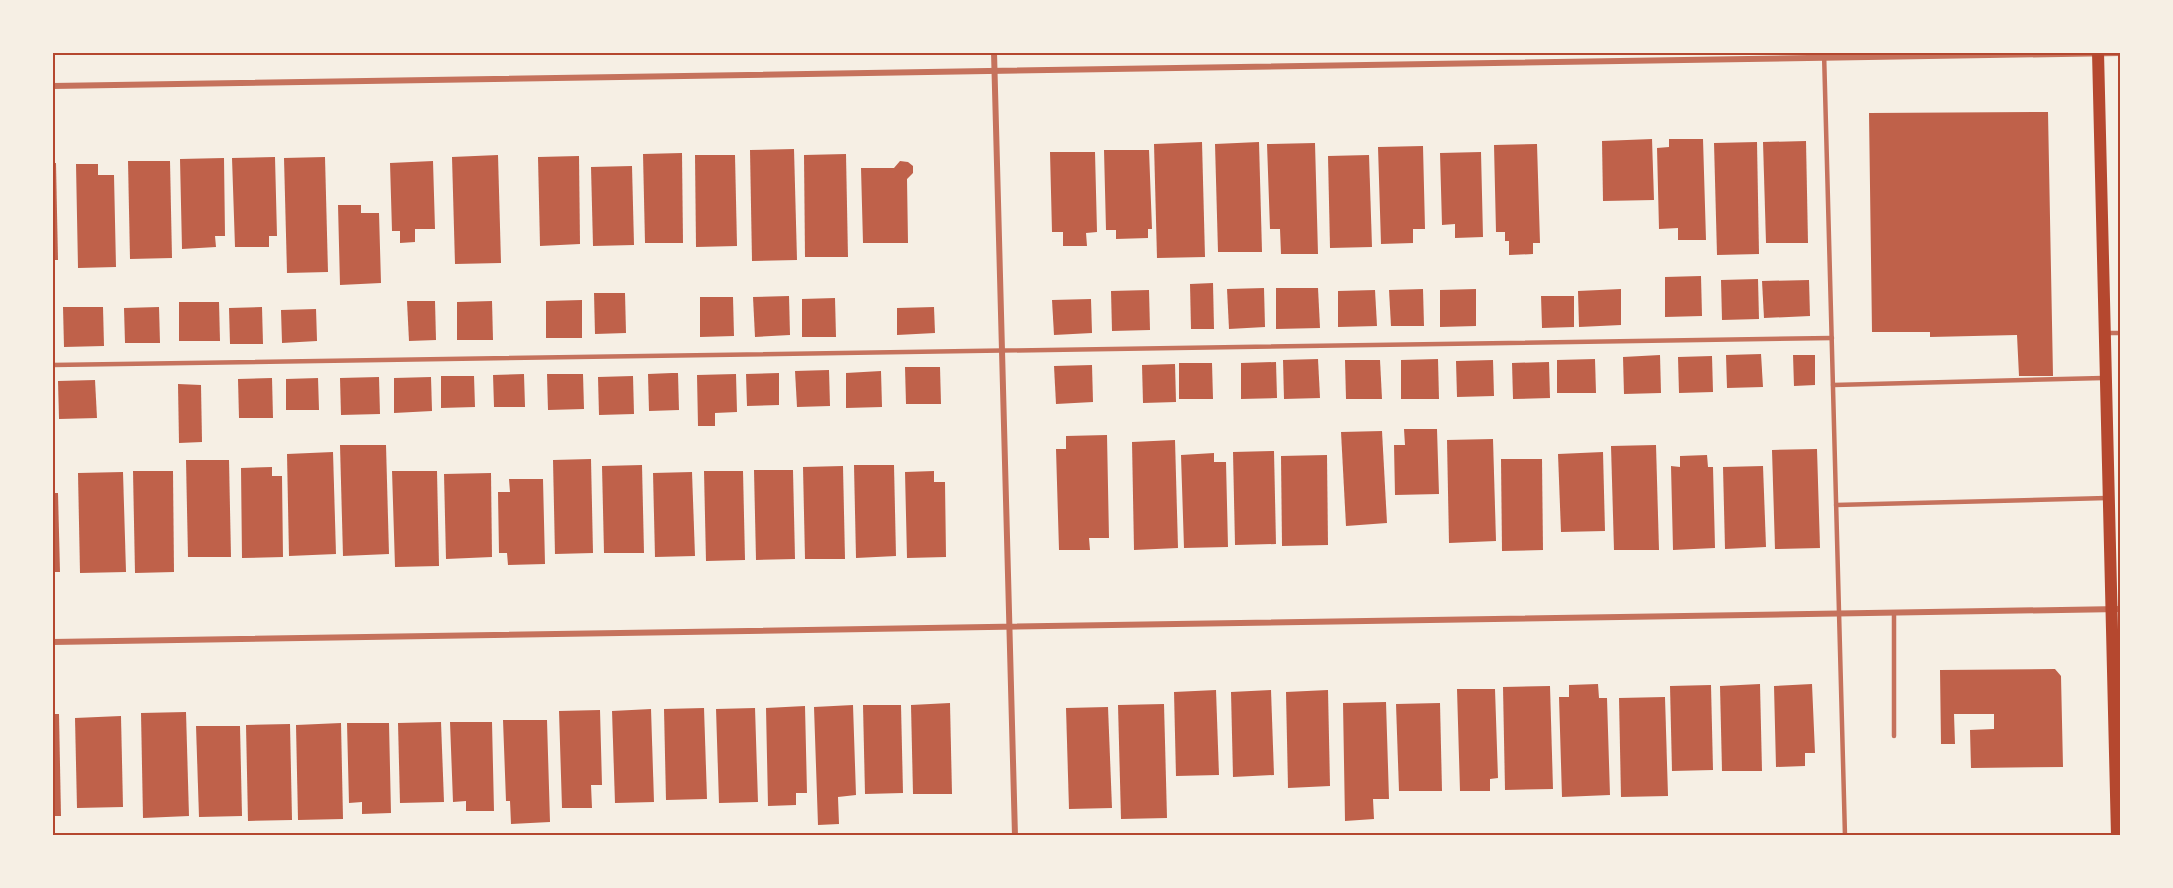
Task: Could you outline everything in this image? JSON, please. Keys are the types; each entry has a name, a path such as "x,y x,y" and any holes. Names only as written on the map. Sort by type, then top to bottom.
{"main road":[{"path":"2098,53 2109,498 2116,609 2117,836"}],"street":[{"path":"994,52 1015,836"},
{"path":"52,86 2121,53"},
{"path":"52,642 2116,609"}],"lane":[{"path":"1824,56 1845,836"},
{"path":"2105,333 2121,333"},
{"path":"52,365 1832,338"},
{"path":"1833,385 2106,378"},
{"path":"1836,505 2109,498"},
{"path":"1894,613 1894,736"}],"building":[{"path":"2048,112 2053,376 2019,376 2017,335 1930,337 1930,332 1872,332 1869,113"},
{"path":"1652,139 1654,200 1603,201 1602,141"},
{"path":"1669,139 1703,139 1706,240 1678,240 1678,228 1659,229 1657,148 1669,147"},
{"path":"1806,141 1808,243 1766,243 1763,142"},
{"path":"1202,142 1205,257 1157,258 1154,144"},
{"path":"1259,142 1262,252 1218,252 1215,144"},
{"path":"1757,142 1759,254 1717,255 1714,143"},
{"path":"1315,143 1318,254 1281,254 1280,229 1270,229 1267,144"},
{"path":"1537,144 1540,243 1533,243 1533,254 1509,255 1509,241 1505,241 1505,232 1496,232 1494,145"},
{"path":"1423,146 1425,229 1413,229 1413,243 1381,244 1378,147"},
{"path":"794,149 797,260 752,261 750,150"},
{"path":"1104,150 1149,150 1152,229 1148,229 1148,238 1116,239 1116,230 1106,230"},
{"path":"1050,152 1095,152 1097,232 1086,233 1087,246 1063,246 1063,232 1052,232"},
{"path":"1481,152 1483,237 1455,238 1455,224 1442,225 1440,153"},
{"path":"682,153 683,243 645,243 643,154"},
{"path":"846,154 848,257 805,257 804,155"},
{"path":"498,155 501,263 455,264 452,157"},
{"path":"695,155 735,155 737,246 696,247"},
{"path":"1369,155 1372,247 1330,248 1328,156"},
{"path":"579,156 580,244 540,246 538,157"},
{"path":"275,157 277,236 269,236 269,247 235,247 232,158"},
{"path":"325,157 328,272 287,273 284,158"},
{"path":"224,158 225,236 215,236 216,247 182,249 180,159"},
{"path":"128,161 170,161 172,258 130,259"},
{"path":"433,161 435,229 415,229 415,242 400,243 400,231 392,231 390,163"},
{"path":"900,161 908,162 913,166 913,173 907,179 908,243 863,243 861,168 894,168"},
{"path":"52,163 56,163 58,260 52,260"},
{"path":"76,164 98,164 98,175 114,175 116,267 78,268"},
{"path":"632,166 634,245 593,246 591,167"},
{"path":"338,205 361,205 361,213 379,213 381,283 340,285"},
{"path":"1701,276 1702,316 1665,317 1665,277"},
{"path":"1758,279 1759,319 1722,320 1721,280"},
{"path":"1809,280 1810,316 1764,318 1762,281"},
{"path":"1213,283 1214,329 1191,329 1190,284"},
{"path":"1264,288 1265,327 1229,329 1227,289"},
{"path":"1276,288 1318,288 1320,328 1276,329"},
{"path":"1423,289 1424,326 1391,326 1389,290"},
{"path":"1476,289 1476,326 1440,327 1440,290"},
{"path":"1621,289 1621,325 1579,327 1578,291"},
{"path":"1149,290 1150,330 1112,331 1111,291"},
{"path":"1375,290 1377,326 1338,327 1338,291"},
{"path":"594,293 625,293 626,333 595,334"},
{"path":"789,296 790,335 755,337 753,297"},
{"path":"1541,296 1574,296 1574,327 1542,328"},
{"path":"700,297 733,297 734,336 700,337"},
{"path":"835,298 836,337 802,337 802,299"},
{"path":"1091,299 1092,333 1054,335 1052,300"},
{"path":"582,300 582,338 546,338 546,301"},
{"path":"407,301 435,301 436,340 409,341"},
{"path":"492,301 493,340 457,340 457,302"},
{"path":"179,302 219,302 220,341 179,341"},
{"path":"63,307 103,307 104,346 64,347"},
{"path":"159,307 160,343 125,343 124,308"},
{"path":"262,307 263,344 230,344 229,308"},
{"path":"934,307 935,333 897,335 897,308"},
{"path":"316,309 317,341 282,343 281,310"},
{"path":"1761,354 1763,387 1727,388 1726,355"},
{"path":"1660,355 1661,393 1624,394 1623,357"},
{"path":"1793,355 1815,355 1815,385 1794,386"},
{"path":"1712,356 1713,392 1679,393 1678,357"},
{"path":"1318,359 1320,398 1284,399 1283,360"},
{"path":"1438,359 1439,399 1401,399 1401,360"},
{"path":"1595,359 1596,393 1557,393 1557,360"},
{"path":"1345,360 1380,360 1382,399 1346,399"},
{"path":"1493,360 1494,396 1457,397 1456,361"},
{"path":"1276,362 1277,398 1241,399 1241,363"},
{"path":"1549,362 1550,398 1513,399 1512,363"},
{"path":"1179,363 1212,363 1213,399 1179,399"},
{"path":"1175,364 1176,402 1143,403 1142,365"},
{"path":"1092,365 1093,402 1056,404 1054,366"},
{"path":"905,367 940,367 941,404 906,404"},
{"path":"829,370 830,406 797,407 795,371"},
{"path":"881,371 882,407 846,408 846,373"},
{"path":"678,373 679,410 649,411 648,374"},
{"path":"779,373 779,405 747,406 746,374"},
{"path":"524,374 525,407 494,407 493,375"},
{"path":"547,374 583,374 584,409 548,410"},
{"path":"736,374 737,412 715,413 715,426 698,426 697,375"},
{"path":"441,376 474,376 475,407 441,408"},
{"path":"633,376 634,414 599,415 598,377"},
{"path":"379,377 380,414 341,415 340,378"},
{"path":"431,377 432,411 394,413 394,378"},
{"path":"272,378 273,418 239,418 238,379"},
{"path":"318,378 319,410 286,410 286,379"},
{"path":"95,380 97,418 59,419 58,381"},
{"path":"178,384 201,385 202,442 179,443"},
{"path":"1404,429 1437,429 1439,494 1395,495 1394,445 1405,445"},
{"path":"1382,431 1387,523 1346,526 1341,432"},
{"path":"1107,435 1109,538 1089,538 1090,550 1059,550 1056,449 1066,449 1066,436"},
{"path":"1493,439 1496,541 1449,543 1447,440"},
{"path":"1175,440 1178,548 1134,550 1132,442"},
{"path":"340,445 386,445 389,554 343,556"},
{"path":"1656,445 1659,550 1614,550 1611,446"},
{"path":"1817,449 1820,548 1775,549 1772,450"},
{"path":"1274,451 1276,544 1235,545 1233,452"},
{"path":"333,452 336,554 289,556 287,454"},
{"path":"1603,452 1605,531 1561,532 1558,454"},
{"path":"1214,453 1214,462 1226,462 1228,547 1184,548 1181,455"},
{"path":"1327,455 1328,545 1282,546 1281,456"},
{"path":"1707,455 1708,467 1713,467 1715,548 1673,550 1671,466 1680,467 1680,456"},
{"path":"591,459 593,553 555,554 553,460"},
{"path":"1501,459 1542,459 1543,550 1502,551"},
{"path":"186,460 229,460 231,557 188,557"},
{"path":"642,465 644,553 604,553 602,466"},
{"path":"854,465 894,465 896,556 856,558"},
{"path":"843,466 845,559 805,559 803,467"},
{"path":"1763,466 1766,547 1725,549 1723,467"},
{"path":"272,467 272,476 282,476 283,557 242,558 241,468"},
{"path":"754,470 793,470 795,559 756,560"},
{"path":"133,471 173,471 174,572 135,573"},
{"path":"392,471 437,471 439,566 395,567"},
{"path":"704,471 743,471 745,560 706,561"},
{"path":"934,471 934,482 945,482 946,557 907,558 905,472"},
{"path":"123,472 126,572 80,573 78,473"},
{"path":"692,472 695,556 655,557 653,473"},
{"path":"491,473 492,557 446,559 444,474"},
{"path":"509,479 543,479 545,564 508,565 507,553 499,553 498,492 510,492"},
{"path":"52,493 58,493 60,572 52,572"},
{"path":"2055,669 2061,676 2063,767 1971,768 1970,730 1994,729 1994,714 1954,714 1955,744 1941,744 1940,670"},
{"path":"1598,684 1599,698 1607,698 1610,795 1562,797 1559,697 1569,697 1569,685"},
{"path":"1760,684 1762,771 1722,771 1720,686"},
{"path":"1812,684 1815,753 1805,753 1805,766 1776,767 1774,686"},
{"path":"1711,685 1713,770 1672,771 1670,686"},
{"path":"1550,686 1553,789 1505,790 1503,687"},
{"path":"1457,689 1495,689 1498,778 1490,779 1490,791 1460,791"},
{"path":"1216,690 1219,775 1176,776 1174,692"},
{"path":"1271,690 1274,775 1233,777 1231,692"},
{"path":"1328,690 1330,786 1288,788 1286,692"},
{"path":"1665,697 1668,796 1621,797 1619,698"},
{"path":"1386,702 1389,799 1373,799 1374,819 1345,821 1343,703"},
{"path":"950,703 952,794 913,794 911,705"},
{"path":"1440,703 1442,791 1399,791 1396,704"},
{"path":"1164,704 1167,818 1121,819 1118,705"},
{"path":"853,705 856,795 838,797 839,824 818,825 814,707"},
{"path":"863,705 901,705 903,793 865,794"},
{"path":"805,706 807,793 796,793 796,805 768,806 766,708"},
{"path":"1108,707 1112,808 1069,809 1066,708"},
{"path":"704,708 707,799 666,800 664,709"},
{"path":"755,708 758,802 719,803 716,709"},
{"path":"651,709 654,802 615,803 612,711"},
{"path":"600,710 602,785 591,785 592,808 562,808 559,711"},
{"path":"186,712 189,816 143,818 141,713"},
{"path":"52,714 59,714 61,816 52,816"},
{"path":"121,716 123,807 77,808 75,718"},
{"path":"503,720 547,720 550,822 511,824 510,801 506,801"},
{"path":"441,722 444,802 400,803 398,723"},
{"path":"450,722 492,722 494,811 466,811 466,801 453,802"},
{"path":"341,723 343,819 298,820 296,725"},
{"path":"347,723 389,723 391,813 362,814 362,802 349,803"},
{"path":"290,724 292,820 248,821 246,725"},
{"path":"196,726 240,726 242,816 199,817"}]}
